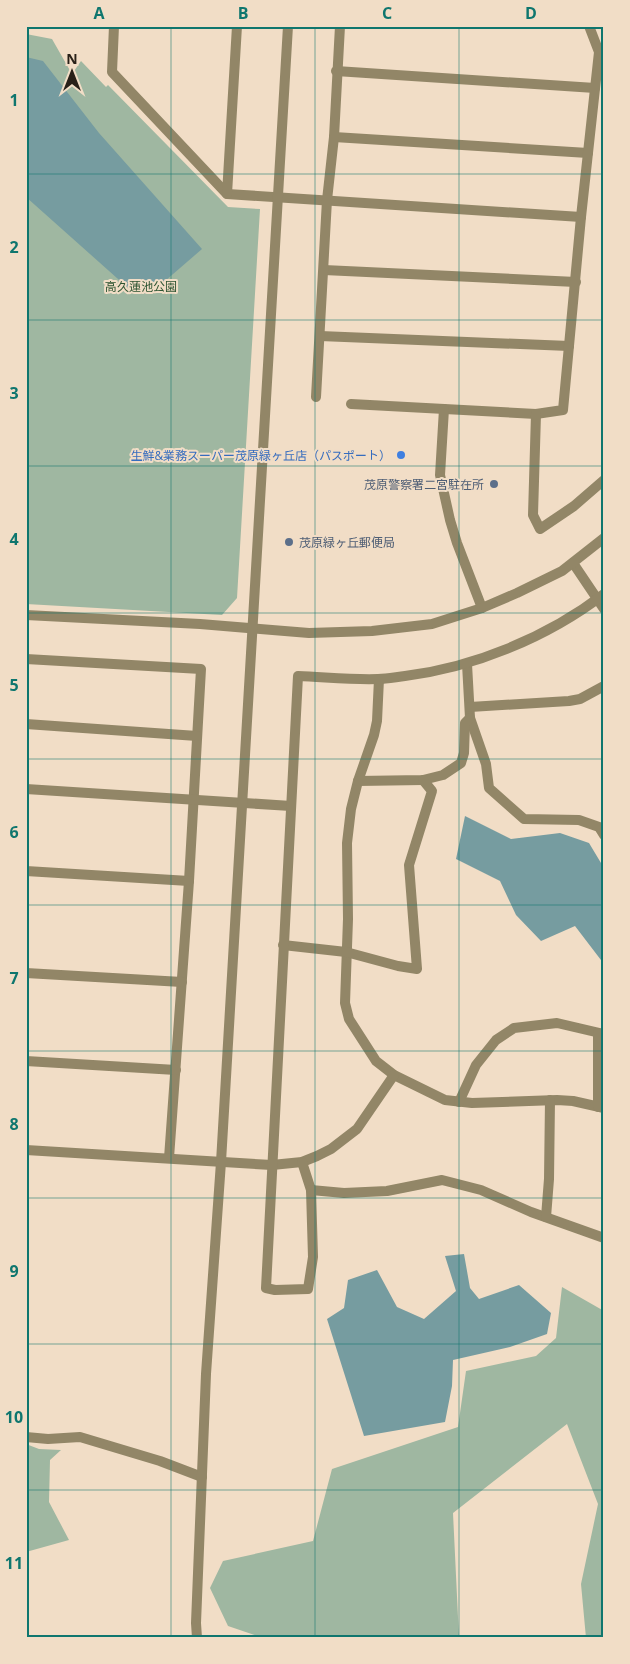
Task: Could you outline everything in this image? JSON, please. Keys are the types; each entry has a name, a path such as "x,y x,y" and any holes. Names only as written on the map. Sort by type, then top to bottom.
{"street":[{"path":"114,26 112,72 226,194 581,217"},
{"path":"226,194 237,26"},
{"path":"197,1638 196,1623 206,1374 222,1162 241,803 288,26"},
{"path":"316,397 327,200 334,137 336,70 340,26"},
{"path":"351,404 536,414 563,410 599,52 589,26"},
{"path":"336,70 595,88"},
{"path":"334,137 588,153"},
{"path":"324,270 576,282"},
{"path":"320,336 569,346"},
{"path":"444,409 440,475 457,543 482,608"},
{"path":"536,414 532,515 540,529 574,506 604,480"},
{"path":"26,614 252,627 310,634 372,631 432,624 482,608 518,593 573,564 604,538"},
{"path":"573,564 600,597 604,609"},
{"path":"302,1162 311,1190 313,1257 308,1289 275,1290 266,1288 298,676 379,679 418,674 467,664 538,635 582,611 600,597"},
{"path":"26,659 201,669 192,800 189,881 169,1158"},
{"path":"467,664 470,712 486,764 490,788 524,819 579,820 599,827 604,835"},
{"path":"379,679 377,721 351,809 347,843 348,918 345,1003 349,1019 376,1061 394,1075 445,1100 459,1102 490,1103 550,1100 572,1101 601,1108 601,1033 558,1023 514,1028 496,1040 476,1065 459,1102"},
{"path":"470,712 569,701 580,698 604,686"},
{"path":"358,781 422,780 443,775 461,762 464,753 465,723 470,712"},
{"path":"26,724 196,736"},
{"path":"283,945 346,952 398,966 417,969 409,866 432,791 422,780"},
{"path":"26,789 291,806"},
{"path":"26,871 189,881"},
{"path":"26,973 182,982"},
{"path":"26,1061 176,1070"},
{"path":"26,1150 272,1165 302,1162 331,1149 357,1129 394,1075"},
{"path":"546,1217 549,1180 550,1100"},
{"path":"311,1190 344,1192 387,1191 442,1180 480,1190 604,1238"},
{"path":"26,1437 48,1439 80,1436 160,1461 202,1477"}],"green space":[{"name":"高久蓮池公園","path":"26,34 52,39 72,74 81,61 106,87 108,85 228,207 260,209 237,598 222,615 26,604"},
{"path":"562,1287 604,1311 604,1638 586,1638 581,1584 598,1504 567,1424 453,1513 459,1638 263,1638 228,1626 210,1588 223,1561 313,1541 332,1469 458,1427 466,1371 536,1356 556,1338"},
{"path":"26,1444 39,1449 61,1450 50,1460 49,1502 69,1540 26,1552"}],"water":[{"path":"26,57 43,61 99,133 202,249 165,281 127,287 26,197"},
{"path":"465,816 511,839 560,833 589,843 604,868 604,964 575,926 541,941 516,915 500,881 456,859"},
{"path":"464,1254 470,1288 479,1299 519,1285 551,1313 547,1334 510,1347 453,1360 452,1386 445,1422 364,1436 327,1319 344,1308 348,1280 377,1270 397,1307 424,1319 456,1291 445,1256"}],"place":[{"name":"生鮮&業務スーパー茂原緑ヶ丘店（パスポート）","path":"401,455"},
{"name":"茂原警察署二宮駐在所","path":"494,484"},
{"name":"茂原緑ヶ丘郵便局","path":"289,542"}]}
